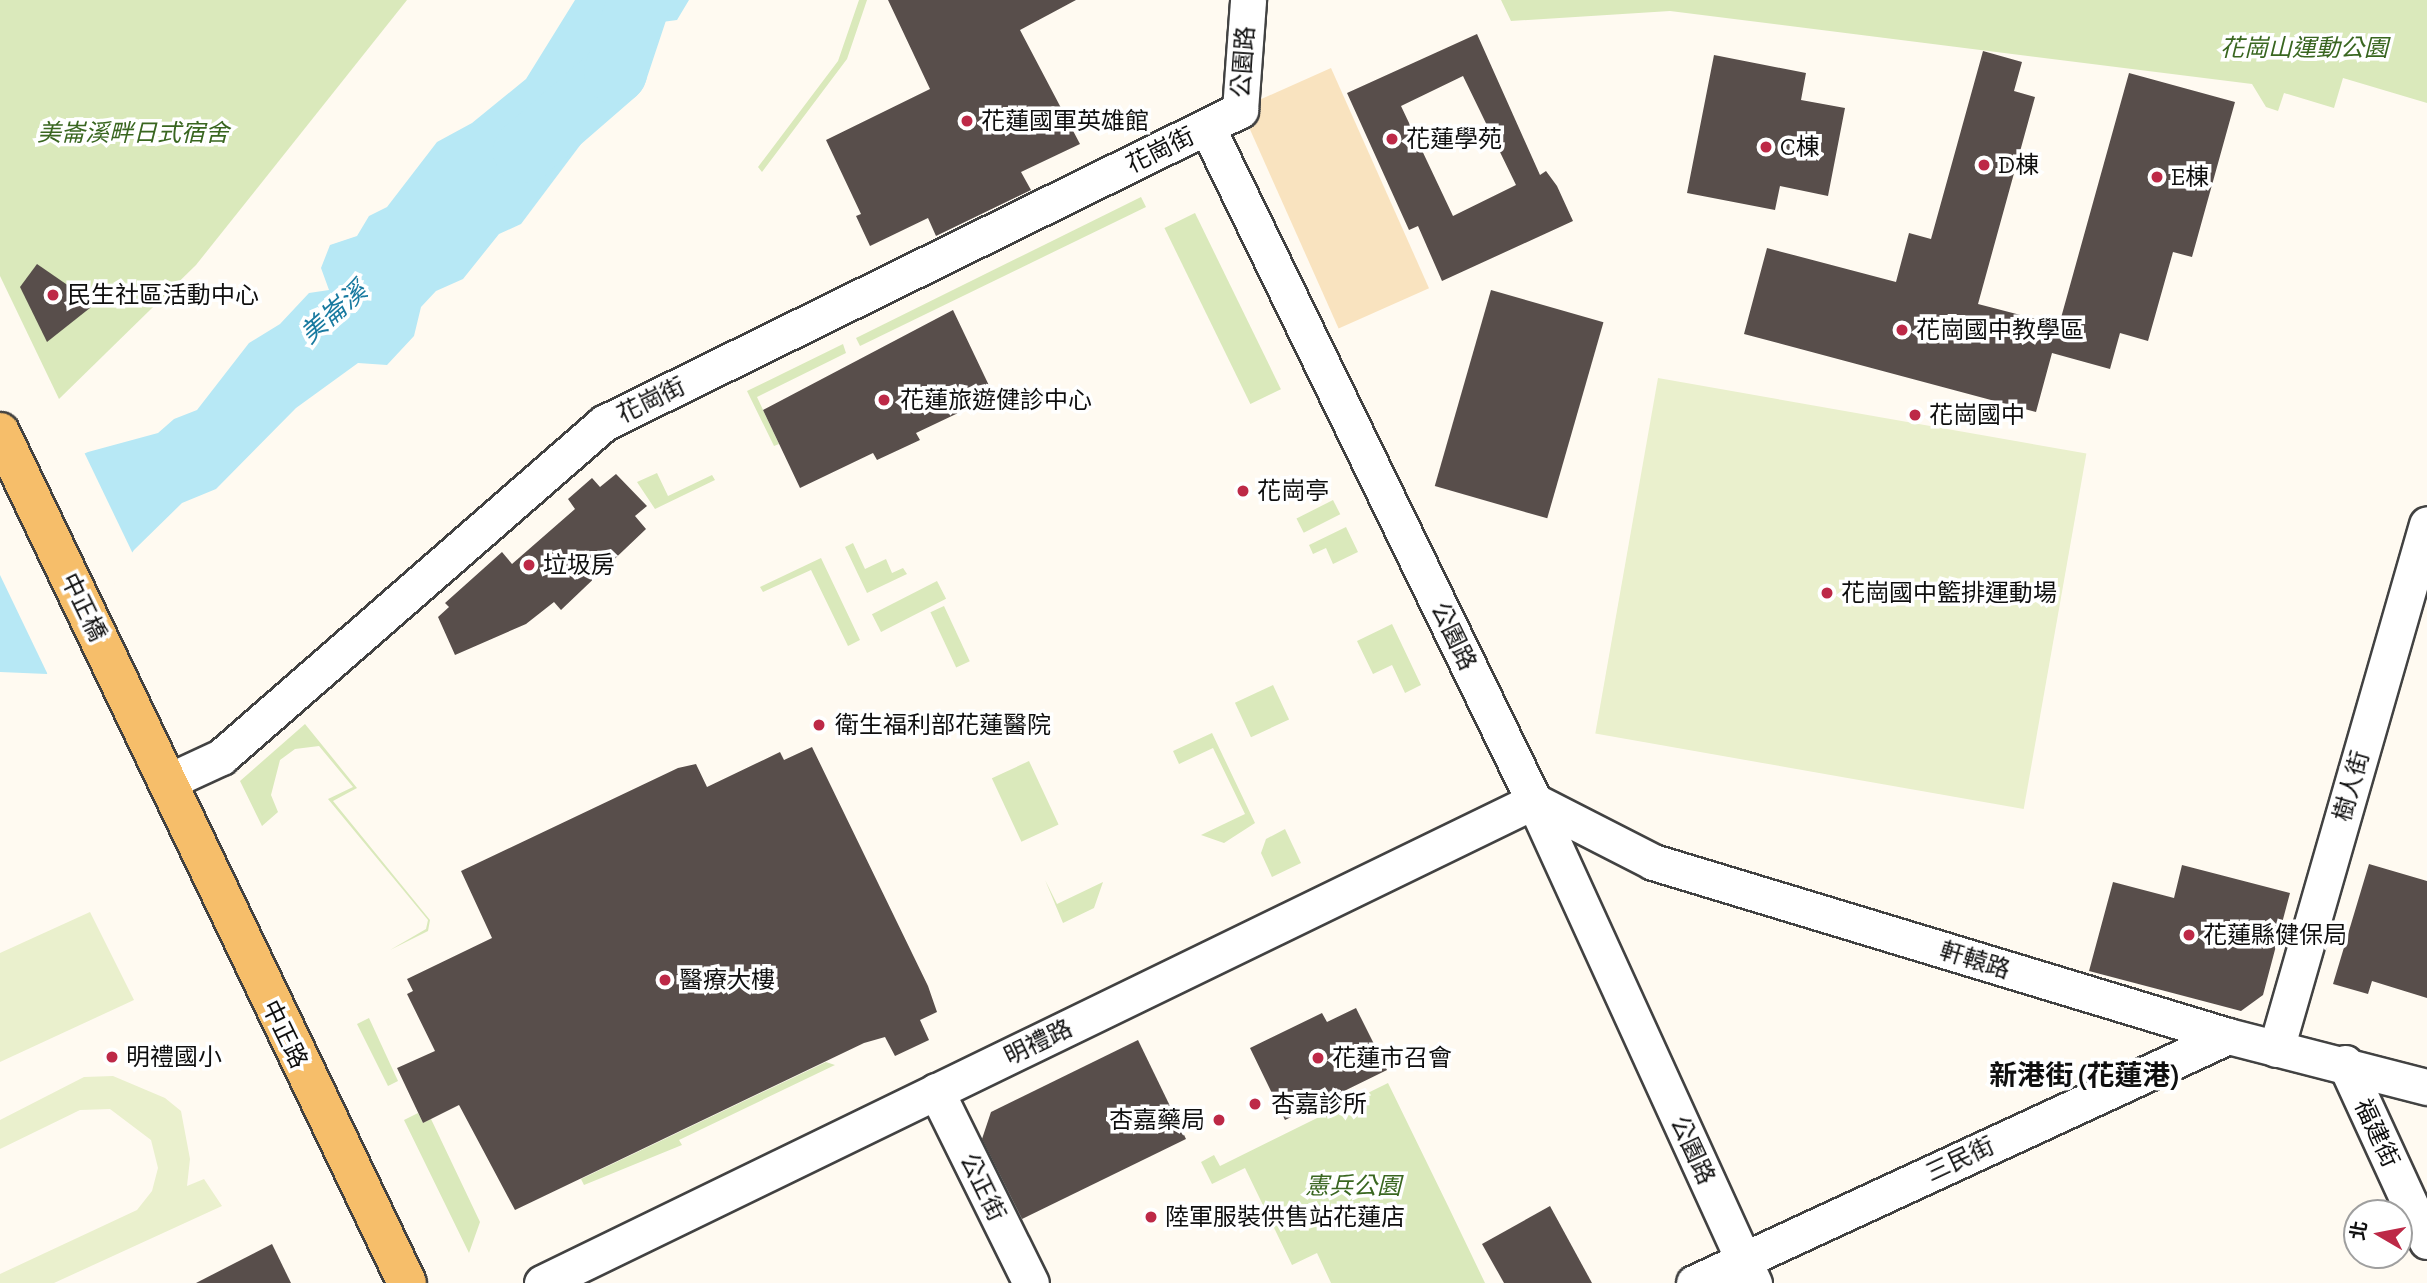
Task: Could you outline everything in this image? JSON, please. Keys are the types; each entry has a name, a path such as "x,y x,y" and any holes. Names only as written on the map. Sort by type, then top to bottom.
{"main road":[{"name":"中正橋","path":"0,432 167,782"},
{"name":"中正路","path":"167,782 407,1283"}],"street":[{"name":"公園路","path":"1248,0 1240,110 1207,127 1534,801 1748,1271"},
{"name":"花崗街","path":"167,782 221,757 604,423 1207,127"},
{"name":"樹人街","path":"2276,1049 2427,524"},
{"name":"軒轅路","path":"1534,801 1653,862 2228,1036 2345,1063 2427,1087"},
{"name":"明禮路","path":"542,1283 1534,801"},
{"name":"三民街","path":"1694,1283 1748,1271 2228,1036"},
{"name":"福建街","path":"2345,1063 2427,1241"},
{"name":"公正街","path":"936,1091 1031,1283"}],"green space":[{"name":"美崙溪畔日式宿舍","path":"0,0 407,0 196,265 59,399 0,276"},
{"path":"859,0 867,0 847,59 762,172 758,167 838,61"},
{"name":"花崗山運動公園","path":"1501,0 2427,0 2427,103 2343,78 2334,108 2284,93 2278,111 2266,107 2252,84 1670,11 1511,21"},
{"path":"1141,197 1146,207 860,346 856,338"},
{"path":"1195,213 1281,389 1250,404 1164,228"},
{"path":"843,344 846,353 757,397 779,444 774,446 747,391"},
{"name":"花崗國中籃排運動場","path":"1658,378 2086,454 2024,809 1595,734"},
{"path":"657,473 668,496 712,475 715,480 655,509 637,482"},
{"path":"1333,500 1340,514 1304,533 1296,519"},
{"path":"1346,527 1358,552 1333,564 1326,548 1313,554 1309,545"},
{"path":"853,543 865,569 886,559 892,573 903,568 907,574 867,593 845,547"},
{"path":"821,558 860,640 848,646 811,570 763,592 760,587"},
{"path":"937,581 946,599 881,632 872,614"},
{"path":"944,606 970,661 956,668 930,612"},
{"path":"1392,624 1421,685 1405,693 1392,665 1373,674 1357,641"},
{"path":"1273,685 1289,719 1251,737 1235,703"},
{"path":"305,724 357,788 333,801 430,920 428,931 390,950 426,929 428,920 328,799 353,787 319,746 295,749 280,760 271,795 278,812 262,826 240,781"},
{"path":"1212,733 1255,823 1224,843 1201,835 1245,814 1213,748 1179,764 1173,751"},
{"path":"1029,761 1059,824 1021,842 992,778"},
{"path":"1285,829 1301,863 1272,877 1261,853 1266,839"},
{"path":"1045,880 1057,904 1103,882 1094,908 1063,923"},
{"path":"90,912 134,1000 0,1062 0,953"},
{"path":"369,1018 398,1081 388,1086 357,1024"},
{"path":"826,1062 835,1065 679,1140 682,1145 584,1185 581,1179"},
{"path":"113,1076 165,1098 181,1111 190,1159 187,1186 204,1179 222,1206 54,1283 0,1283 0,1274 137,1210 152,1191 158,1168 151,1140 110,1109 80,1110 0,1149 0,1120 84,1077"},
{"name":"憲兵公園","path":"1388,1083 1485,1283 1331,1283 1317,1253 1292,1265 1245,1168 1212,1184 1201,1162 1214,1155 1220,1166"},
{"path":"418,1113 423,1123 431,1119 480,1222 469,1253 404,1120"}],"sand":[{"path":"1331,68 1429,288 1339,328 1241,108"}],"water":[{"path":"575,0 689,0 677,20 647,24 646,37 655,52 632,73 592,81 584,140 521,224 499,234 463,279 436,291 421,307 414,336 387,365 358,363 296,408 216,489 182,503 134,550 47,674 0,672 0,489 88,452 158,433 174,419 197,410 249,343 280,324 309,293 329,290 321,268 330,245 357,236 369,216 387,207 437,142 472,123 526,79"}],"pier":[{"path":"83,450 134,556 49,677 0,575 0,485"}],"building":[{"name":"花蓮國軍英雄館","path":"888,0 1076,0 1020,30 1080,144 1021,172 1031,190 936,236 928,218 870,246 856,216 861,214 826,140 930,89"},
{"name":"花蓮學苑","path":"1477,34 1540,175 1546,171 1557,186 1573,221 1442,281 1418,226 1409,230 1347,93","holes":["1463,76 1516,185 1453,216 1401,106"]},
{"path":"1983,51 2022,62 2014,91 2035,97 1978,304 2059,325 2129,73 2235,102 2192,257 2173,252 2148,341 2120,333 2110,369 2052,353 2036,412 1744,334 1767,248 1896,282 1909,233 1931,239"},
{"name":"C棟","path":"1714,55 1806,73 1801,100 1845,108 1828,196 1780,186 1775,210 1687,193"},
{"name":"民生社區活動中心","path":"37,264 95,304 47,342 20,287"},
{"path":"1491,290 1603,322 1547,518 1435,486"},
{"name":"花蓮旅遊健診中心","path":"953,310 994,396 916,433 920,440 877,460 873,453 800,488 763,410"},
{"name":"垃圾房","path":"616,474 647,506 635,516 646,529 561,610 554,602 526,624 455,655 438,617 449,607 445,603 502,552 512,564 575,509 568,499 592,478 600,487"},
{"name":"醫療大樓","path":"812,747 928,986 937,1012 920,1020 929,1040 895,1056 885,1037 864,1043 515,1210 459,1105 423,1123 397,1068 435,1051 407,994 413,991 407,979 492,938 461,871 678,768 696,764 707,787 780,752 784,760"},
{"path":"2369,864 2427,881 2427,998 2372,981 2368,994 2333,984"},
{"name":"花蓮縣健保局","path":"2182,865 2290,893 2263,995 2241,1011 2089,971 2113,882 2174,898"},
{"name":"花蓮市召會","path":"1356,1008 1387,1070 1285,1120 1250,1048 1322,1013 1327,1022"},
{"path":"1138,1040 1186,1139 1022,1219 982,1139 991,1112"},
{"path":"1550,1206 1592,1283 1504,1283 1482,1244"},
{"path":"272,1244 291,1283 196,1283"}],"waterway":[{"name":"美崙溪","path":"524,151 615,72 639,0"}],"place":[{"name":"花蓮國軍英雄館","path":"967,121"},
{"name":"花蓮學苑","path":"1392,139"},
{"name":"C棟","path":"1766,147"},
{"name":"D棟","path":"1984,165"},
{"name":"E棟","path":"2157,177"},
{"name":"民生社區活動中心","path":"53,295"},
{"name":"花崗國中教學區","path":"1902,330"},
{"name":"花蓮旅遊健診中心","path":"884,400"},
{"name":"花崗國中","path":"1915,415"},
{"name":"花崗亭","path":"1243,491"},
{"name":"垃圾房","path":"529,565"},
{"name":"花崗國中籃排運動場","path":"1827,593"},
{"name":"衛生福利部花蓮醫院","path":"819,725"},
{"name":"花蓮縣健保局","path":"2189,935"},
{"name":"醫療大樓","path":"665,980"},
{"name":"明禮國小","path":"112,1057"},
{"name":"花蓮市召會","path":"1318,1058"},
{"name":"杏嘉診所","path":"1255,1104"},
{"name":"杏嘉藥局","path":"1219,1120"},
{"name":"陸軍服裝供售站花蓮店","path":"1151,1217"}],"district":[{"name":"新港街 (花蓮港)","path":"2084,1076"}]}
